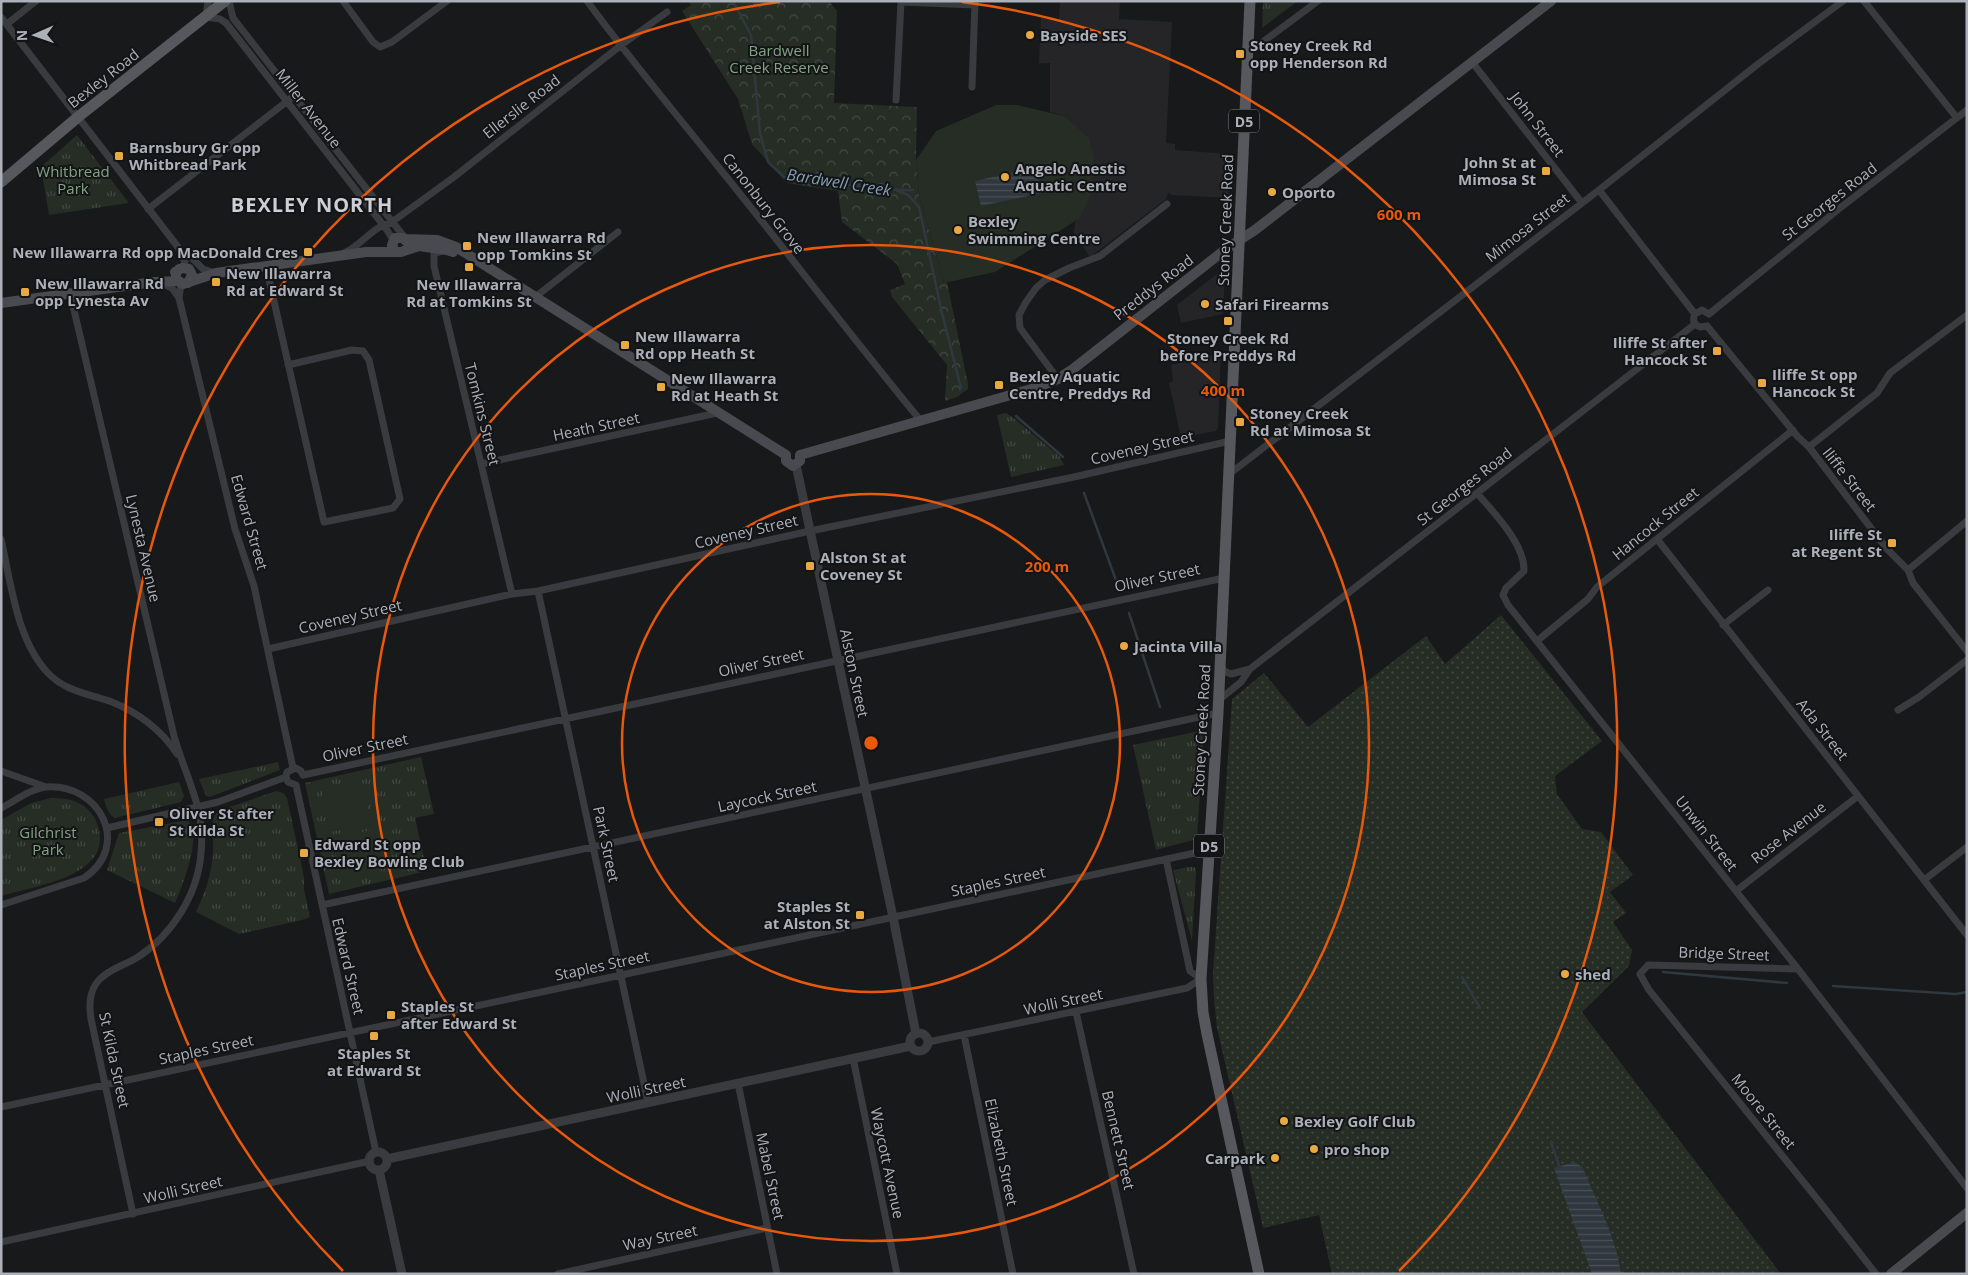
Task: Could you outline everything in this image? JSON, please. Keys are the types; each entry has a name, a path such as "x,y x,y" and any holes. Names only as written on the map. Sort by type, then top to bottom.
{"main road":[{"name":"Bexley Road","path":"1,182 78,117 225,1"},
{"name":"Stoney Creek Road","path":"1250,1 1218,707 1201,980 1207,1034 1259,1274"},
{"name":"Preddys Road","path":"800,455 1035,388 1058,379 1551,1"},
{"path":"396,246 399,237 428,239 450,244 530,292 533,297"},
{"path":"1,303 154,282 182,283 216,273 396,246 418,246 447,250 459,255 527,296 533,297 786,455 788,464 796,465 800,461 800,455 792,450 786,455"},
{"path":"182,283 192,278 186,269"},
{"path":"182,283 176,275 186,269"},
{"path":"154,282 186,269 216,273"},
{"path":"1891,1274 1967,1212"}],"street":[{"path":"7,24 36,1"},
{"path":"206,17 208,1"},
{"name":"Miller Avenue","path":"229,1 233,18 405,238"},
{"path":"342,1 373,42 380,46 392,42 447,1"},
{"name":"Canonbury Grove","path":"587,1 620,46 921,421"},
{"path":"1248,44 1260,44 1318,1"},
{"name":"Mimosa Street","path":"1228,475 1599,190 1758,64 1843,1"},
{"path":"1864,1 1957,118"},
{"path":"896,100 901,2 975,3 972,87"},
{"name":"Ellerslie Road","path":"392,222 454,177 620,46 667,12"},
{"path":"1,17 178,247 186,269 192,264 186,252"},
{"name":"Miller Avenue","path":"206,17 221,19 226,23 382,224 396,246"},
{"name":"John Street","path":"1472,62 1582,202"},
{"path":"148,209 294,96"},
{"name":"St Georges Road","path":"1709,314 1840,208 1967,110"},
{"path":"1599,190 1695,314"},
{"path":"1058,379 1020,328 1019,315 1026,302 1036,288 1045,280 1100,256 1167,204"},
{"path":"340,255 357,246 382,224 392,222"},
{"path":"533,297 618,232"},
{"path":"178,247 186,252 203,269 216,273"},
{"name":"Tomkins Street","path":"447,250 435,254 433,258 434,266 512,594"},
{"path":"266,266 288,364 324,522 392,508 400,499 369,360 363,351 352,350 288,364"},
{"path":"154,282 170,287 179,298"},
{"name":"Edward Street","path":"182,283 179,298 235,529 254,586 293,768"},
{"name":"Lynesta Avenue","path":"70,293 172,726 198,807"},
{"path":"1702,310 1709,314 1710,321 1707,326 1702,328 1695,324 1693,319 1695,314 1702,310"},
{"path":"1809,447 1877,393 1890,372 1967,315"},
{"name":"St Georges Road","path":"1218,707 1250,669 1695,324"},
{"name":"Iliffe Street","path":"1707,326 1809,447 1887,549 1908,570 1913,583 1967,651"},
{"name":"Heath Street","path":"482,464 717,413"},
{"name":"Hancock Street","path":"1537,641 1588,599 1597,586 1793,430"},
{"name":"Coveney Street","path":"268,649 512,594 538,591 810,531 1074,477 1230,441"},
{"name":"Alston Street","path":"796,465 839,660 916,1034"},
{"name":"Unwin Street","path":"1477,492 1515,540 1525,560 1524,571 1506,588 1503,595 1508,605 1798,969 1967,1188"},
{"path":"1908,570 1967,521"},
{"path":"1,539 23,630 29,646 47,673 68,688 113,703 139,717 163,736 182,762"},
{"name":"Ada Street","path":"1657,539 1967,936"},
{"name":"Oliver Street","path":"303,775 1224,578"},
{"path":"1723,625 1768,590"},
{"name":"Park Street","path":"538,591 648,1102"},
{"path":"1898,710 1919,697 1967,660"},
{"path":"1220,662 1224,671 1231,674 1250,669"},
{"name":"Laycock Street","path":"322,905 594,848 1218,707"},
{"path":"107,828 218,802 286,777 289,770 293,768 300,770 303,780 296,785 288,782 286,777"},
{"path":"1,771 46,787 72,792 90,801 101,813 107,828 104,852 91,874 75,882 1,905"},
{"name":"Edward Street","path":"296,785 376,1152"},
{"path":"1,808 30,792 46,787"},
{"name":"Rose Avenue","path":"1736,891 1858,796"},
{"name":"St Kilda Street","path":"133,1214 90,1012 92,992 98,981 106,973 132,961 164,935 184,906 193,889 202,854 201,822 198,807"},
{"path":"1924,880 1967,847"},
{"name":"Staples Street","path":"1,1107 1209,850"},
{"path":"1166,859 1190,970 1201,980"},
{"name":"Bridge Street","path":"1648,965 1798,969"},
{"name":"Moore Street","path":"1648,965 1640,974 1649,990 1876,1274"},
{"name":"Wolli Street","path":"928,1042 1187,988 1201,980"},
{"name":"Bennett Street","path":"1076,1012 1134,1274"},
{"path":"916,1034 924,1035 928,1042 921,1051 915,1050 911,1046 910,1040 916,1034"},
{"name":"Elizabeth Street","path":"964,1035 1013,1274"},
{"name":"Wolli Street","path":"387,1158 911,1046"},
{"name":"Waycott Avenue","path":"853,1058 897,1274"},
{"name":"Mabel Street","path":"738,1083 777,1274"},
{"path":"379,1170 385,1166 387,1158 384,1154 376,1152 371,1156 370,1161 372,1166 379,1170 402,1274"},
{"name":"Wolli Street","path":"1,1242 370,1161"},
{"name":"Way Street","path":"558,1274 767,1228"}],"shaded area":[{"path":"1060,1 1120,1 1119,19 1172,22 1166,143 1175,144 1175,150 1230,154 1228,198 1172,195 1168,193 1166,199 1090,257 1074,233 1075,222 1080,218 1064,116 1050,112 1050,63 1039,63 1041,18 1059,19"},
{"path":"1036,167 1042,193 981,206 975,181"},
{"name":"Safari Firearms","path":"1221,271 1225,273 1223,314 1181,323 1177,305"},
{"path":"1221,353 1218,427 1216,431 1181,438 1169,383 1173,381 1171,365"},
{"path":"1575,1162 1583,1168 1605,1220 1615,1246 1621,1274 1592,1274 1554,1168"}],"green space":[{"name":"Bardwell Creek Reserve","path":"688,1 829,1 837,11 834,103 917,107 916,160 919,195 944,283 947,282 968,384 968,389 957,397 945,401 947,365 892,297 890,290 905,284 897,264 842,222 838,191 787,183 752,144 738,99 682,11 691,5"},
{"path":"1263,1 1298,1 1262,28"},
{"name":"Angelo Anestis Aquatic Centre","path":"996,105 1017,105 1064,116 1089,138 1094,159 1090,196 1080,218 995,272 944,283 919,195 916,160 936,131"},
{"name":"Whitbread Park","path":"77,135 129,203 49,215 41,167"},
{"path":"1006,413 1060,457 1064,465 1011,477 997,415"},
{"path":"1501,615 1602,741 1555,776 1557,794 1582,829 1601,832 1633,875 1610,892 1626,913 1613,922 1632,950 1629,966 1582,1012 1781,1274 1332,1274 1319,1215 1263,1228 1217,1028 1214,1000 1213,973 1232,699 1264,673 1308,727 1426,636 1445,664"},
{"path":"1204,730 1197,839 1156,850 1133,745"},
{"path":"421,757 434,814 415,818 427,871 329,894 305,783"},
{"path":"278,762 280,770 210,797 206,796 199,779"},
{"path":"362,781 371,824 330,832 322,789"},
{"name":"Gilchrist Park","path":"179,782 184,796 181,802 115,818 109,813 104,799"},
{"path":"276,791 283,793 287,798 304,877 304,889 310,917 239,934 196,912 210,875 213,852 212,830 215,815 218,811"},
{"name":"Gilchrist Park","path":"51,798 76,802 86,807 98,825 100,839 97,852 89,863 77,872 62,879 1,896 1,820 31,803"},
{"path":"188,821 192,828 192,849 186,874 175,903 107,870 119,833"},
{"path":"372,830 381,873 341,881 332,838"},
{"path":"1195,867 1196,872 1192,941 1173,870"}],"waterway":[{"name":"Bardwell Creek","path":"733,1 751,35 760,133 768,162 784,177 891,188 908,195 919,207 942,313 961,388"},
{"name":"Bardwell Creek","path":"897,190 913,190"},
{"name":"Bardwell Creek","path":"1016,416 1063,457"},
{"name":"Bardwell Creek","path":"1084,493 1117,583"},
{"name":"Bardwell Creek","path":"1129,613 1160,707"},
{"path":"1663,972 1787,983"},
{"name":"Bardwell Creek","path":"1462,977 1480,1008"},
{"path":"1833,986 1956,994 1967,992"},
{"name":"Bardwell Creek","path":"1551,1142 1560,1168"}],"place":[{"name":"Bayside SES","path":"1030,35"},
{"name":"Stoney Creek Rd opp Henderson Rd","path":"1240,54"},
{"name":"Barnsbury Gr opp Whitbread Park","path":"119,156"},
{"name":"John St at Mimosa St","path":"1546,171"},
{"name":"Angelo Anestis Aquatic Centre","path":"1005,177"},
{"name":"Oporto","path":"1272,192"},
{"name":"Bexley Swimming Centre","path":"958,230"},
{"name":"New Illawarra Rd opp Tomkins St","path":"467,246"},
{"name":"New Illawarra Rd opp MacDonald Cres","path":"308,252"},
{"name":"New Illawarra Rd at Tomkins St","path":"469,267"},
{"name":"New Illawarra Rd at Edward St","path":"216,282"},
{"name":"New Illawarra Rd opp Lynesta Av","path":"25,292"},
{"name":"Safari Firearms","path":"1205,304"},
{"name":"Stoney Creek Rd before Preddys Rd","path":"1228,321"},
{"name":"New Illawarra Rd opp Heath St","path":"625,345"},
{"name":"Iliffe St after Hancock St","path":"1717,351"},
{"name":"Iliffe St opp Hancock St","path":"1762,383"},
{"name":"Bexley Aquatic Centre, Preddys Rd","path":"999,385"},
{"name":"New Illawarra Rd at Heath St","path":"661,387"},
{"name":"Stoney Creek Rd at Mimosa St","path":"1240,422"},
{"name":"Iliffe St at Regent St","path":"1892,543"},
{"name":"Alston St at Coveney St","path":"810,566"},
{"name":"Jacinta Villa","path":"1124,646"},
{"name":"Oliver St after St Kilda St","path":"159,822"},
{"name":"Edward St opp Bexley Bowling Club","path":"304,853"},
{"name":"Staples St at Alston St","path":"860,915"},
{"name":"shed","path":"1565,974"},
{"name":"Staples St after Edward St","path":"391,1015"},
{"name":"Staples St at Edward St","path":"374,1036"},
{"name":"Bexley Golf Club","path":"1284,1121"},
{"name":"pro shop","path":"1314,1149"},
{"name":"Carpark","path":"1275,1158"}],"district":[{"name":"BEXLEY NORTH","path":"312,204"}]}
